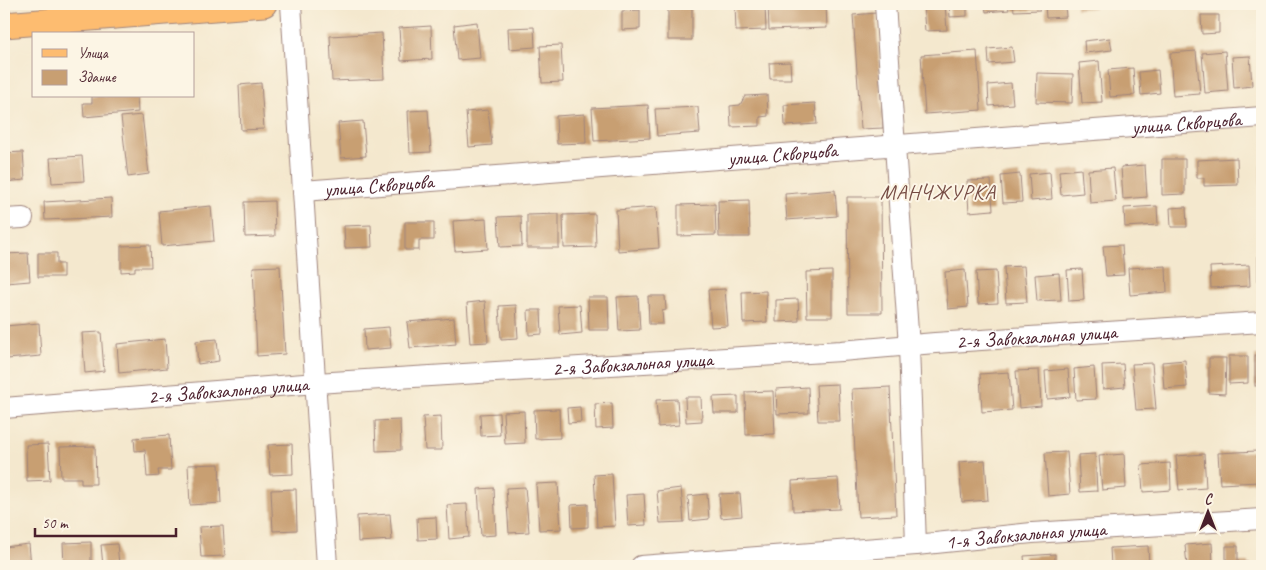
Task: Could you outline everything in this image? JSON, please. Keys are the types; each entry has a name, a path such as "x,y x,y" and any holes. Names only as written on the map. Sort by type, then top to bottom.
{"main road":[{"path":"4,25 264,4"}],"street":[{"path":"291,4 327,566"},
{"path":"885,4 909,346 916,545"},
{"name":"улица Скворцова","path":"303,191 1262,117"},
{"name":"2-я Завокзальная улица","path":"4,408 316,384 1262,322"},
{"name":"1-я Завокзальная улица","path":"641,566 916,545 1032,533 1262,518"}],"building":[{"path":"735,4 765,4 766,30 736,31"},
{"path":"768,4 826,4 827,28 769,30"},
{"path":"923,4 945,4 947,30 925,31"},
{"path":"949,4 967,4 967,16 950,17"},
{"path":"985,4 1008,4 1009,10 986,12"},
{"path":"1013,4 1040,4 1040,10 1014,11"},
{"path":"1045,4 1065,4 1066,17 1046,18"},
{"path":"1076,4 1094,4 1095,8 1076,9"},
{"path":"692,7 692,40 668,40 668,8"},
{"path":"640,10 640,29 622,30 622,11"},
{"path":"876,13 883,128 861,129 853,15"},
{"path":"1201,15 1219,15 1219,33 1202,34"},
{"path":"477,22 480,58 457,60 454,25"},
{"path":"431,26 432,59 401,61 399,28"},
{"path":"534,27 535,47 509,49 508,28"},
{"path":"382,33 384,79 332,81 330,36"},
{"path":"1110,38 1112,50 1085,53 1084,41"},
{"path":"561,45 563,82 542,83 540,46"},
{"path":"1012,47 1014,62 989,64 988,49"},
{"path":"977,51 981,110 925,114 921,55"},
{"path":"1196,51 1200,94 1173,96 1170,53"},
{"path":"1225,51 1228,91 1205,93 1202,53"},
{"path":"1250,56 1252,86 1234,88 1232,57"},
{"path":"1099,61 1102,102 1082,103 1079,63"},
{"path":"790,62 791,79 770,79 769,63"},
{"path":"1133,68 1135,95 1110,97 1108,70"},
{"path":"1158,70 1160,93 1141,95 1139,72"},
{"path":"1037,73 1073,74 1072,103 1036,102"},
{"path":"261,83 264,129 241,130 239,85"},
{"path":"1011,83 1013,104 989,106 988,85"},
{"path":"767,95 768,116 760,117 760,126 731,127 730,106 740,105 745,96"},
{"path":"92,98 137,98 138,112 84,117 83,103 92,103"},
{"path":"815,103 817,124 785,126 784,105"},
{"path":"648,105 650,138 594,141 592,108"},
{"path":"698,107 700,133 657,136 655,109"},
{"path":"428,110 431,152 410,153 408,111"},
{"path":"488,110 492,145 469,147 466,112"},
{"path":"585,114 586,143 557,144 556,116"},
{"path":"142,115 149,174 128,177 121,117"},
{"path":"363,121 366,156 341,158 338,123"},
{"path":"23,152 25,180 4,182 4,153"},
{"path":"82,156 84,181 52,183 50,158"},
{"path":"1237,158 1238,185 1204,186 1204,178 1197,178 1197,160"},
{"path":"1162,159 1185,159 1185,194 1162,195"},
{"path":"1145,165 1147,197 1123,199 1121,167"},
{"path":"1260,166 1262,166 1262,203 1261,203"},
{"path":"1113,168 1116,201 1090,203 1088,170"},
{"path":"1081,169 1083,193 1061,195 1059,171"},
{"path":"1050,172 1052,199 1031,201 1029,174"},
{"path":"1020,174 1022,202 1003,203 1001,176"},
{"path":"991,180 993,210 969,212 967,181"},
{"path":"835,190 837,216 787,220 785,194"},
{"path":"847,197 881,197 882,313 848,313"},
{"path":"111,198 112,217 45,220 44,202"},
{"path":"749,200 750,237 719,237 718,201"},
{"path":"274,201 275,236 245,237 244,202"},
{"path":"715,204 716,235 678,236 678,205"},
{"path":"211,206 214,241 162,246 159,211"},
{"path":"1157,206 1158,225 1125,227 1124,208"},
{"path":"656,207 659,248 618,251 616,210"},
{"path":"1186,207 1187,227 1171,227 1170,208"},
{"path":"559,214 559,248 527,248 527,215"},
{"path":"595,214 596,247 564,248 563,215"},
{"path":"521,216 522,246 500,247 498,217"},
{"path":"486,219 488,249 455,251 453,221"},
{"path":"405,222 434,222 434,240 419,240 419,250 405,250"},
{"path":"371,225 372,247 345,248 344,226"},
{"path":"150,245 151,267 135,267 135,271 121,272 121,246"},
{"path":"1122,245 1124,275 1106,276 1103,246"},
{"path":"28,253 30,281 6,283 4,254"},
{"path":"38,253 57,253 57,264 63,264 63,277 38,277"},
{"path":"1258,254 1262,254 1262,284 1258,284"},
{"path":"1249,265 1250,286 1211,288 1210,267"},
{"path":"280,266 285,354 257,356 253,267"},
{"path":"1024,266 1027,302 1006,303 1004,267"},
{"path":"1166,266 1167,292 1130,295 1128,268"},
{"path":"1082,269 1084,300 1069,301 1067,270"},
{"path":"965,270 968,307 948,309 945,272"},
{"path":"832,271 832,317 807,317 806,272"},
{"path":"996,271 998,303 978,304 976,272"},
{"path":"1059,273 1061,300 1037,301 1035,275"},
{"path":"725,289 728,326 711,327 708,290"},
{"path":"766,291 767,322 743,323 742,292"},
{"path":"638,296 640,330 619,331 617,297"},
{"path":"648,296 665,296 666,310 662,311 663,324 649,324"},
{"path":"588,297 608,297 609,330 589,330"},
{"path":"798,299 799,321 776,322 776,300"},
{"path":"485,301 488,342 470,343 467,303"},
{"path":"516,305 518,338 501,339 499,306"},
{"path":"580,305 582,333 560,335 558,306"},
{"path":"528,310 541,310 542,334 529,335"},
{"path":"454,318 456,344 410,348 407,322"},
{"path":"39,323 41,356 7,359 5,326"},
{"path":"389,327 391,348 365,350 364,329"},
{"path":"101,332 104,371 85,373 82,333"},
{"path":"165,339 167,368 119,373 117,344"},
{"path":"217,339 219,361 198,364 196,341"},
{"path":"1255,355 1262,355 1262,386 1255,386"},
{"path":"1229,356 1248,356 1248,383 1229,384"},
{"path":"1209,358 1226,358 1225,394 1209,393"},
{"path":"1185,360 1187,387 1164,389 1162,362"},
{"path":"1152,363 1156,409 1136,410 1132,364"},
{"path":"1123,364 1125,387 1103,389 1102,365"},
{"path":"1094,367 1096,399 1076,400 1074,369"},
{"path":"1068,369 1070,397 1047,399 1045,371"},
{"path":"1039,370 1041,406 1019,408 1016,371"},
{"path":"1009,372 1012,410 982,412 980,374"},
{"path":"838,384 840,421 818,421 816,385"},
{"path":"808,387 809,413 777,414 776,389"},
{"path":"890,387 896,515 858,517 852,389"},
{"path":"773,391 775,434 746,435 745,392"},
{"path":"738,396 738,413 714,413 713,397"},
{"path":"685,397 701,397 702,421 686,422"},
{"path":"677,399 679,425 658,427 656,400"},
{"path":"612,403 613,428 596,429 595,404"},
{"path":"580,407 581,422 568,423 567,408"},
{"path":"559,409 560,438 535,439 534,410"},
{"path":"524,411 525,443 505,444 503,412"},
{"path":"499,413 500,435 481,436 480,414"},
{"path":"441,416 442,450 425,450 423,417"},
{"path":"400,420 401,450 376,451 375,421"},
{"path":"169,435 171,470 158,470 159,476 147,477 145,450 135,451 134,438"},
{"path":"48,444 50,480 27,481 26,445"},
{"path":"292,444 293,474 270,475 268,445"},
{"path":"95,446 96,484 81,484 81,478 61,478 60,447"},
{"path":"1257,451 1259,482 1220,484 1218,453"},
{"path":"1067,452 1070,494 1048,496 1045,453"},
{"path":"1095,454 1097,491 1080,492 1078,455"},
{"path":"1124,454 1126,488 1102,490 1099,456"},
{"path":"1204,454 1206,488 1179,490 1176,456"},
{"path":"985,460 988,500 962,502 959,462"},
{"path":"1170,463 1171,490 1143,492 1141,465"},
{"path":"219,464 221,503 190,505 188,465"},
{"path":"612,474 615,526 597,527 594,475"},
{"path":"838,478 840,509 793,511 792,481"},
{"path":"558,483 561,529 539,530 536,484"},
{"path":"525,487 529,532 509,533 506,488"},
{"path":"494,488 496,535 481,536 478,489"},
{"path":"681,488 684,522 660,523 657,491"},
{"path":"296,489 297,530 273,531 271,490"},
{"path":"740,493 742,516 721,518 719,494"},
{"path":"644,494 646,525 628,526 626,495"},
{"path":"707,494 709,519 690,521 688,496"},
{"path":"467,504 469,537 449,539 447,505"},
{"path":"588,504 588,527 572,528 571,505"},
{"path":"390,514 392,540 358,542 357,516"},
{"path":"436,517 437,539 418,540 417,518"},
{"path":"223,526 225,556 201,557 199,527"},
{"path":"91,542 91,566 64,566 63,543"},
{"path":"1212,543 1213,565 1187,566 1185,545"},
{"path":"29,544 31,566 4,566 4,547"},
{"path":"117,544 119,564 103,566 101,545"},
{"path":"1148,546 1149,566 1111,566 1110,548"},
{"path":"1226,546 1238,546 1238,562 1248,562 1248,566 1226,566"},
{"path":"1055,554 1055,566 1025,566 1024,556"}],"district":[{"name":"МАНЧЖУРКА","path":"938,192"}]}
